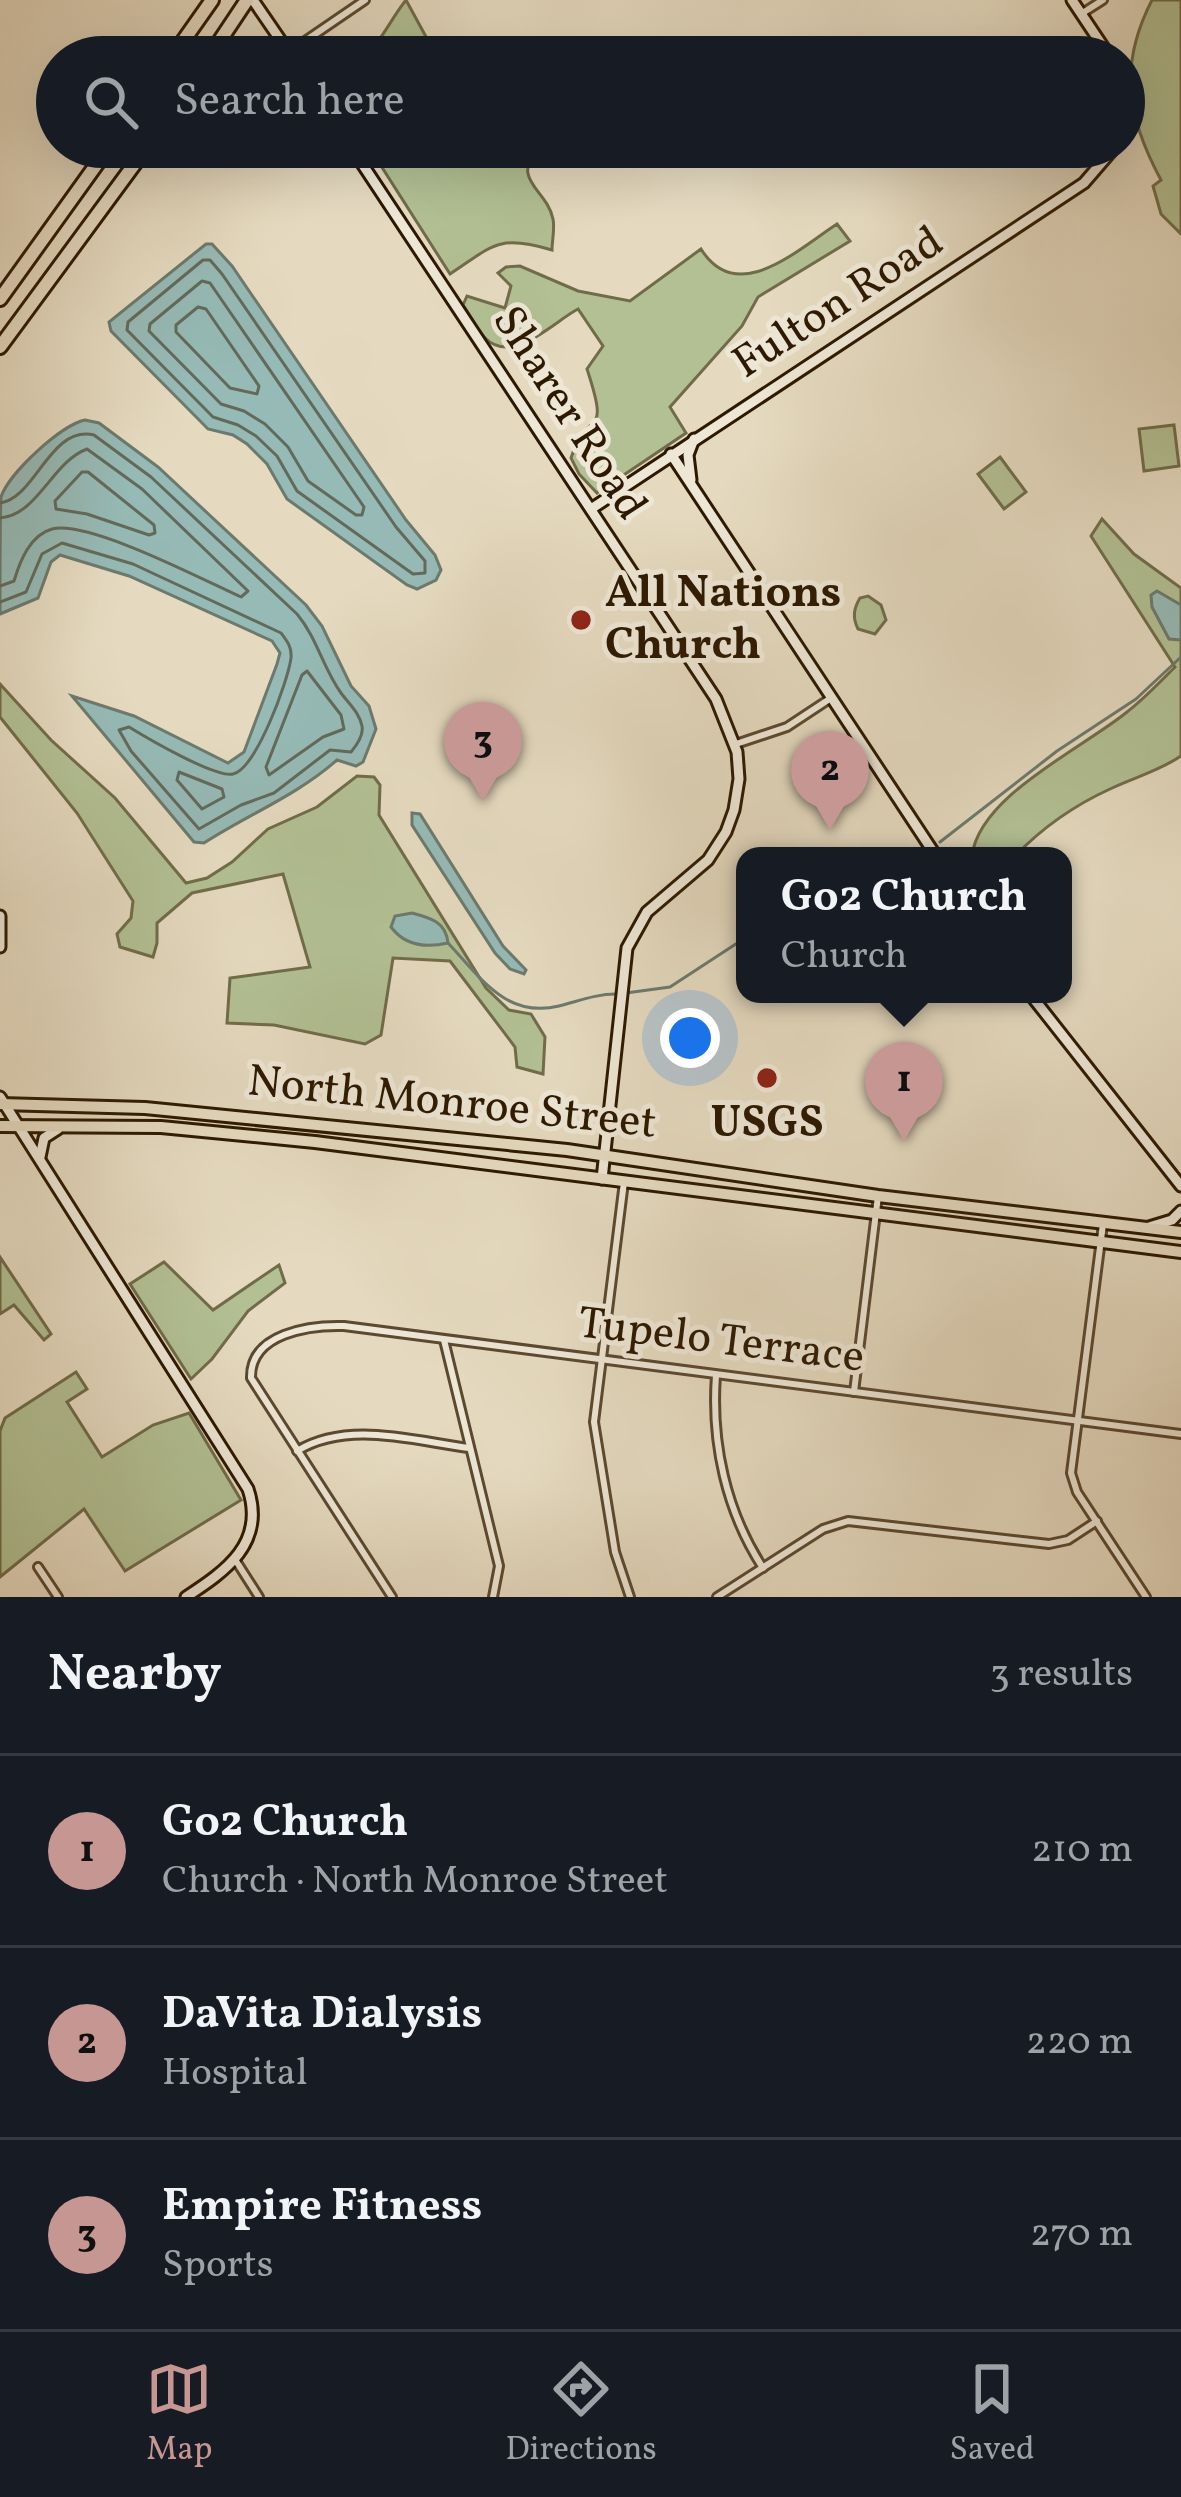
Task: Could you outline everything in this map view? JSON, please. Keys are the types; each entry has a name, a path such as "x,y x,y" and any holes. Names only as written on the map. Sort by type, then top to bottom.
{"highway":[{"path":"187,36 212,0"},
{"path":"224,36 250,0"},
{"path":"0,299 94,168"},
{"path":"0,347 132,168"}],"main road":[{"name":"North Monroe Street","path":"1,1101 316,1123 603,1154 878,1196 1181,1232"},
{"path":"161,1127 165,1110"},
{"path":"316,1123 321,1143"},
{"path":"321,1143 332,1125"},
{"name":"North Monroe Street","path":"0,1126 161,1127 321,1143 1181,1252"},
{"path":"443,1158 449,1140"},
{"path":"465,1161 469,1142"},
{"path":"726,1195 728,1173"},
{"path":"992,1229 993,1210"}],"street":[{"path":"250,0 277,36"},
{"path":"316,36 365,0"},
{"path":"1072,0 1096,36"},
{"path":"1082,14 1103,0"},
{"name":"Sharer Road","path":"365,168 716,699 736,744 737,796 726,832 700,869 646,912 632,935 617,1011 602,1179"},
{"name":"Fulton Road","path":"591,508 1084,183 1097,168"},
{"path":"692,481 688,455 694,439"},
{"path":"671,454 930,847"},
{"path":"736,744 787,727 830,698"},
{"path":"0,916 0,947"},
{"path":"1037,1003 1181,1186"},
{"path":"1,1101 241,1475 253,1510 245,1547 236,1561 186,1597"},
{"path":"41,1162 44,1138 72,1125"},
{"path":"624,1182 595,1439 615,1552 629,1597"},
{"path":"854,1392 878,1196"},
{"path":"1144,1227 1166,1223 1181,1211"},
{"path":"1102,1224 1071,1473 1077,1492 1146,1597"},
{"name":"Tupelo Terrace","path":"296,1452 255,1389 251,1364 285,1335 308,1326 344,1326 1181,1434"},
{"path":"444,1340 499,1567 493,1597"},
{"path":"716,1375 715,1417 733,1514 763,1568"},
{"path":"392,1597 296,1452 339,1434 469,1448"},
{"path":"717,1597 823,1529 848,1521 1049,1544 1068,1540 1096,1521"},
{"path":"236,1561 259,1597"},
{"path":"38,1567 58,1597"}],"green space":[{"path":"406,0 426,36 382,36"},
{"path":"1152,0 1181,0 1181,234 1161,214 1153,186 1161,180 1145,147 1145,36 1137,36"},
{"path":"382,168 528,168 553,219 552,250 519,243 497,245 450,274"},
{"path":"837,224 850,241 758,297 742,326 670,407 686,433 597,493 571,458 597,416 587,369 603,346 578,309 533,339 508,347 485,338 463,305 467,296 505,308 511,286 498,273 520,266 578,291 630,301 701,249 716,266 749,273 786,259"},
{"path":"1174,425 1179,466 1144,471 1139,429"},
{"path":"1000,457 1026,492 1004,509 978,474"},
{"path":"1102,519 1134,554 1181,588 1181,756 1084,802 1025,847 975,847 993,813 1013,794 1127,712 1175,667 1091,536"},
{"path":"868,596 881,605 886,620 875,634 858,629 855,620 860,598"},
{"path":"0,684 51,740 115,798 186,883 207,878 268,829 317,807 357,776 374,777 380,785 379,815 486,988 509,1010 531,1014 545,1037 543,1074 517,1067 515,1047 450,961 393,958 381,1035 365,1044 274,1025 227,1023 230,978 310,967 283,874 192,893 157,923 153,957 120,947 117,934 131,918 133,901 77,813 0,717"},
{"path":"0,1257 51,1334 44,1340 14,1305 0,1314"},
{"path":"164,1262 213,1310 279,1265 285,1283 248,1311 191,1379 130,1284"},
{"path":"76,1372 87,1389 67,1402 102,1457 153,1425 189,1413 241,1500 125,1571 84,1509 0,1577 0,1431 5,1418"}],"water":[{"path":"206,244 212,244 232,266 406,520 435,555 441,570 436,580 417,589 407,585 287,499 267,464 247,444 208,429 111,331 109,322"},
{"path":"85,420 99,423 158,467 306,605 322,626 351,686 369,706 376,729 363,762 356,766 337,760 204,843 194,842 72,696 134,716 228,763 244,752 277,664 280,653 272,641 129,576 60,555 51,562 38,598 0,614 1,497 37,451"},
{"path":"1157,591 1181,605 1181,640 1169,639 1152,607 1151,595"},
{"path":"412,813 420,814 503,946 526,970 524,974 510,969 495,953 412,825"},
{"path":"412,913 441,926 448,943 416,944 391,927 395,916"}],"waterway":[{"path":"940,842 1057,751 1136,699 1181,657"},
{"path":"448,943 496,992 524,1006 559,1006 616,994"},
{"path":"626,993 670,987 736,944"}],"place":[{"name":"All Nations Church","path":"581,620"},
{"name":"Empire Fitness","path":"483,801"},
{"name":"DaVita Dialysis","path":"830,830"},
{"name":"USGS","path":"767,1078"},
{"name":"Go2 Church","path":"904,1141"}]}
